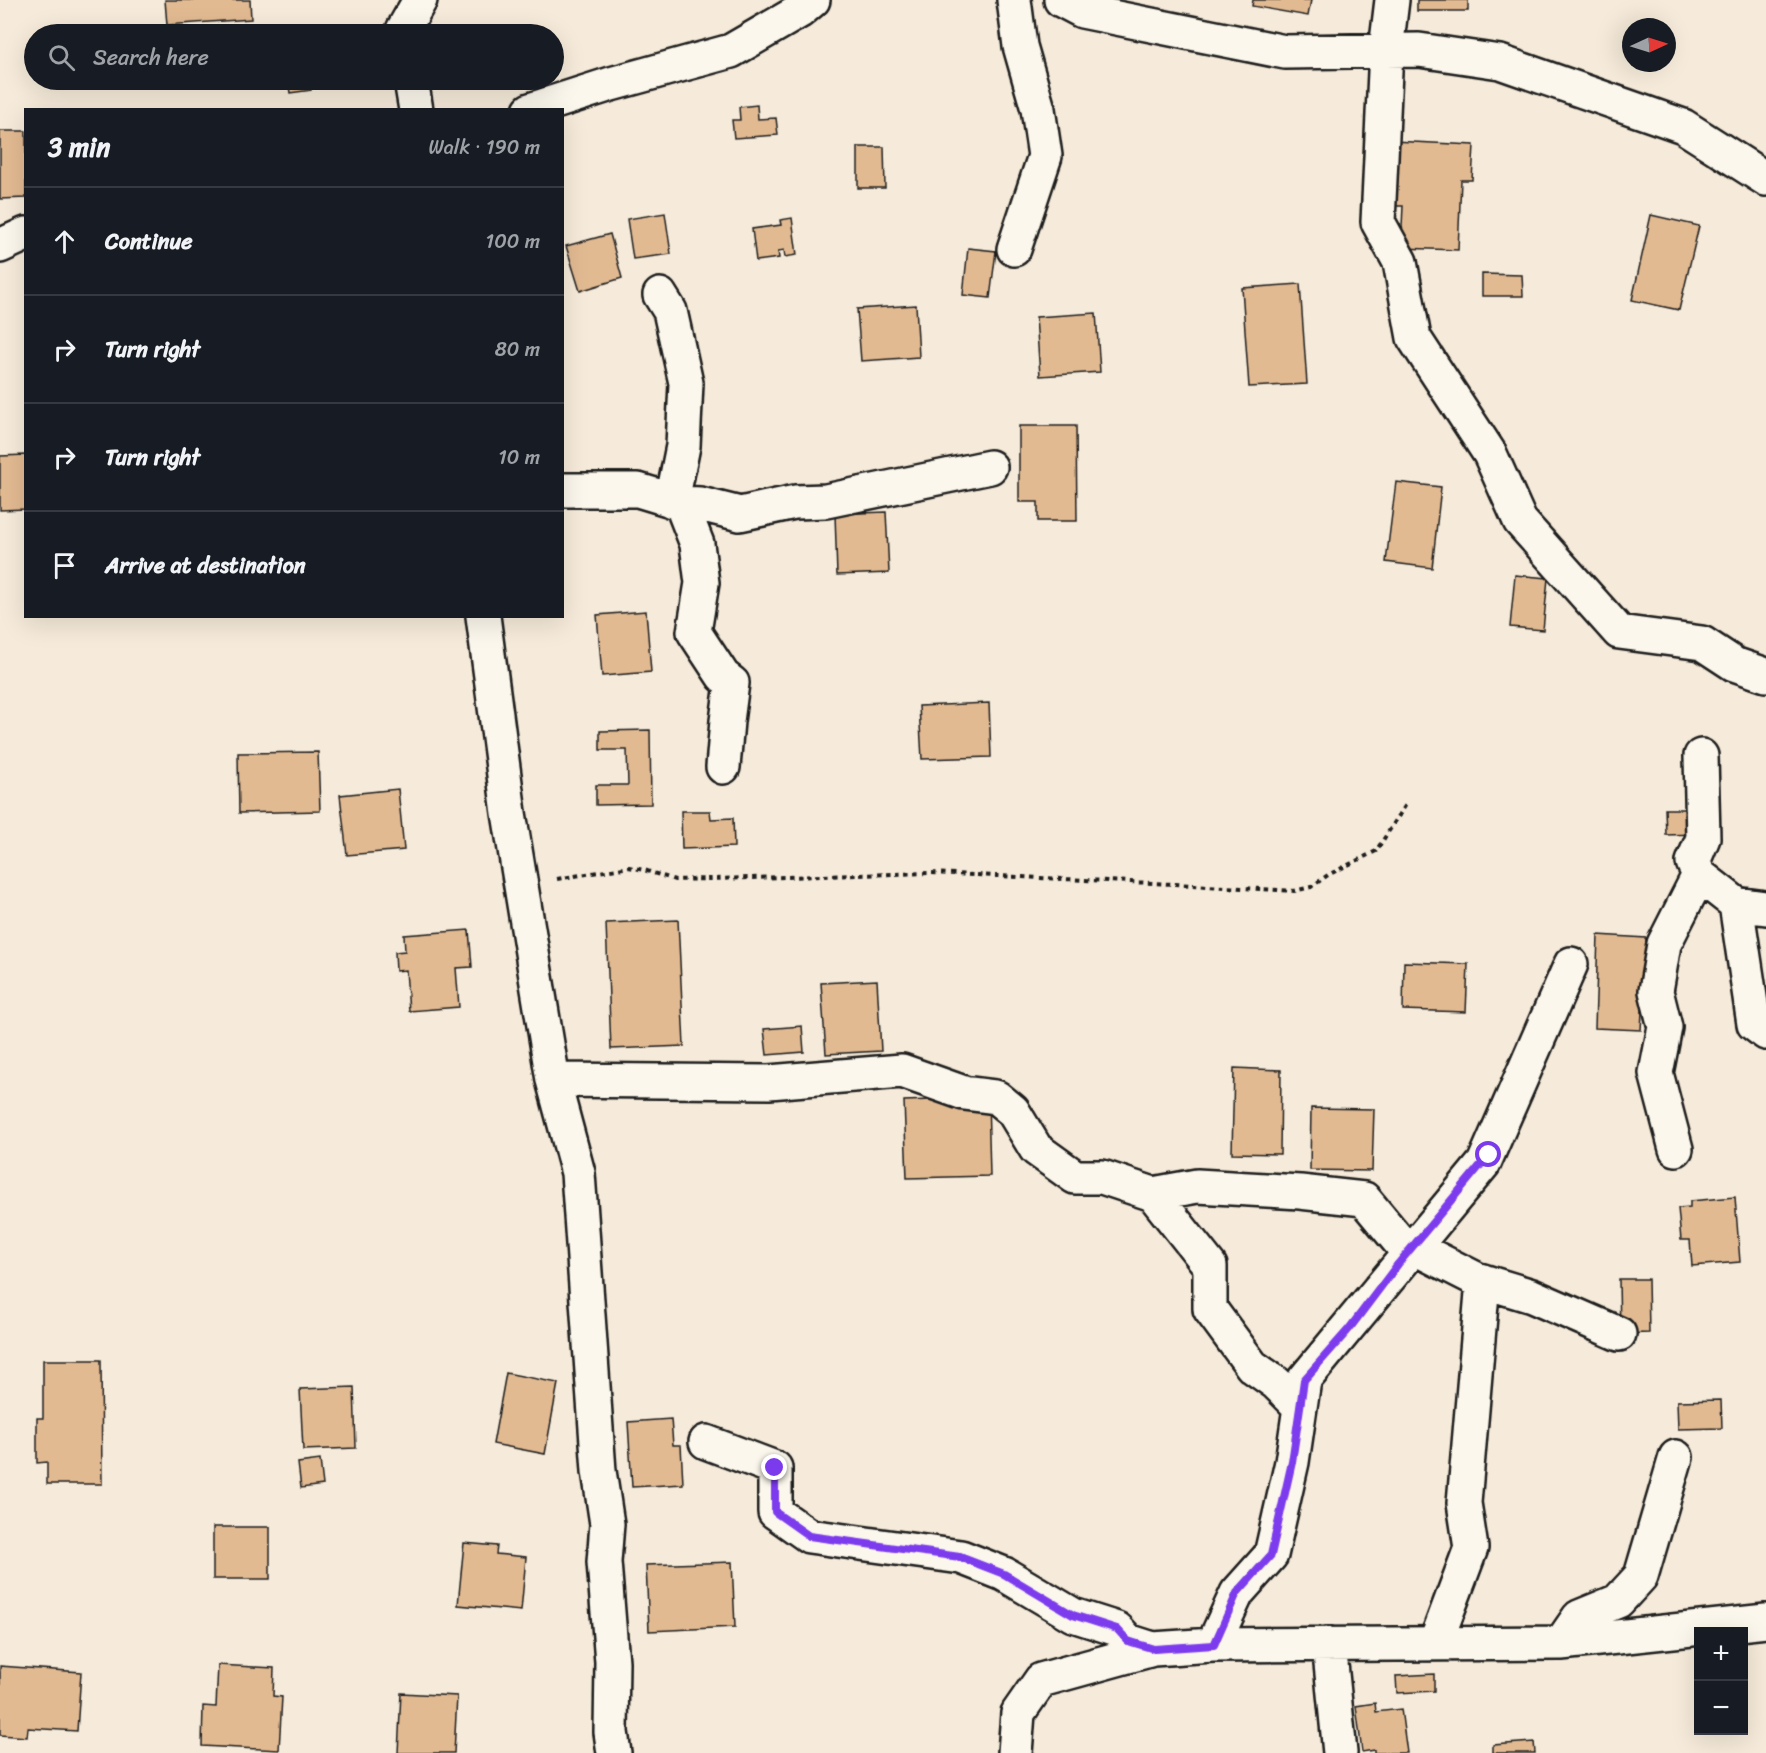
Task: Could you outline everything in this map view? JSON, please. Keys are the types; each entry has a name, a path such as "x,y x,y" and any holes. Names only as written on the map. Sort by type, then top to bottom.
{"street":[{"path":"406,24 420,0"},
{"path":"536,108 611,84 731,51 800,11 813,0"},
{"path":"1014,0 1020,46 1038,109 1045,156 1014,249"},
{"path":"1060,0 1082,10 1285,52 1419,50 1500,62 1683,126 1766,179"},
{"path":"1392,0 1386,50 1378,222 1400,262 1414,338 1490,454 1520,521 1619,632 1702,643 1734,664 1766,675"},
{"path":"413,90 416,108"},
{"path":"0,246 24,235"},
{"path":"660,295 670,312 686,383 677,502 697,544 702,583 694,632 723,676 732,683 726,721 723,767"},
{"path":"564,489 638,490 677,502 700,504 740,514 795,502 826,501 990,467"},
{"path":"483,618 521,885 553,1080 578,1173 599,1471 607,1524 604,1562 612,1662 611,1732 614,1753"},
{"path":"1701,756 1703,838 1693,862 1699,875 1751,906 1754,1024 1766,1033"},
{"path":"1676,1149 1656,1073 1665,1027 1656,991 1664,944 1699,875"},
{"path":"1214,1645 1237,1593 1271,1555 1292,1462 1304,1380 1349,1329 1489,1155 1519,1080 1571,964"},
{"path":"553,1080 769,1082 902,1071 964,1093 996,1097 1013,1111 1036,1149 1074,1177 1102,1177 1153,1194 1197,1186 1300,1192 1364,1199 1411,1250 1483,1281 1532,1296 1619,1334"},
{"path":"1153,1194 1210,1266 1210,1309 1252,1366 1276,1383 1300,1407"},
{"path":"1435,1644 1471,1548 1464,1503 1483,1281"},
{"path":"706,1442 775,1468 775,1512 809,1536 960,1557 1004,1574 1073,1615 1117,1629 1128,1641 1154,1649"},
{"path":"1561,1643 1580,1617 1618,1601 1641,1576 1676,1457"},
{"path":"1016,1753 1018,1713 1041,1680 1154,1649 1214,1645 1561,1643 1766,1621"},
{"path":"1329,1644 1340,1753"}],"path":[{"path":"521,885 628,867 675,880 932,873 1294,891 1311,887 1328,875 1376,851 1407,803"}],"building":[{"path":"165,0 250,0 251,19 167,24"},
{"path":"1253,0 1311,0 1308,16 1252,6"},
{"path":"1417,0 1468,0 1468,11 1417,11"},
{"path":"290,90 311,90 290,93"},
{"path":"757,105 758,119 776,118 778,135 734,138 732,120 740,120 739,107"},
{"path":"0,131 24,131 24,198 0,199"},
{"path":"1392,141 1474,145 1472,180 1461,180 1458,250 1401,248 1403,206 1389,206"},
{"path":"858,147 884,147 885,188 858,188"},
{"path":"665,213 671,254 633,259 627,219"},
{"path":"1651,215 1699,226 1679,310 1632,300"},
{"path":"792,218 797,255 785,257 784,250 778,251 779,258 756,261 752,229 781,225 780,220"},
{"path":"610,234 622,278 580,291 566,246"},
{"path":"968,248 996,251 990,298 963,295"},
{"path":"1482,274 1522,275 1523,296 1482,296"},
{"path":"1300,284 1307,384 1249,387 1242,288"},
{"path":"916,305 919,357 861,361 857,309"},
{"path":"1096,313 1100,372 1040,376 1036,317"},
{"path":"1019,426 1076,426 1077,521 1038,521 1038,502 1019,502"},
{"path":"24,455 24,509 0,510 0,456"},
{"path":"1396,482 1441,487 1432,568 1386,562"},
{"path":"886,512 889,573 837,575 835,514"},
{"path":"1515,575 1548,578 1543,630 1510,627"},
{"path":"646,611 651,672 602,676 597,615"},
{"path":"989,703 991,757 922,759 919,706"},
{"path":"650,730 651,804 596,805 596,785 628,785 627,750 600,750 600,731"},
{"path":"318,752 320,811 239,813 238,753"},
{"path":"398,789 404,850 347,855 340,795"},
{"path":"1665,809 1695,809 1696,834 1666,835"},
{"path":"681,811 710,811 711,819 733,818 734,847 682,849"},
{"path":"678,920 684,1046 611,1049 606,923"},
{"path":"469,930 472,967 456,968 459,1007 409,1011 406,970 396,971 395,952 405,951 404,935"},
{"path":"1598,935 1646,938 1641,1030 1595,1028"},
{"path":"1404,962 1468,964 1466,1012 1403,1010"},
{"path":"877,980 881,1051 826,1054 821,983"},
{"path":"802,1026 804,1052 767,1055 764,1029"},
{"path":"1234,1068 1281,1070 1280,1154 1232,1153"},
{"path":"988,1098 990,1176 907,1178 904,1101"},
{"path":"1311,1108 1374,1109 1372,1171 1310,1170"},
{"path":"1735,1197 1740,1262 1692,1266 1690,1240 1681,1240 1678,1208 1690,1207 1690,1201"},
{"path":"1619,1279 1648,1279 1649,1333 1620,1334"},
{"path":"43,1360 101,1360 102,1484 47,1484 47,1462 37,1463 37,1418 43,1418"},
{"path":"506,1373 558,1383 545,1454 493,1444"},
{"path":"354,1387 356,1448 303,1450 300,1389"},
{"path":"1721,1400 1722,1428 1678,1429 1677,1401"},
{"path":"671,1419 673,1445 681,1445 683,1484 632,1487 628,1422"},
{"path":"320,1460 323,1485 301,1488 298,1463"},
{"path":"213,1527 270,1527 270,1579 213,1579"},
{"path":"464,1543 497,1546 496,1554 526,1557 521,1611 458,1605"},
{"path":"732,1562 735,1627 649,1631 646,1565"},
{"path":"218,1665 274,1668 273,1696 282,1697 279,1750 202,1746 203,1706 216,1707"},
{"path":"0,1666 81,1672 77,1731 28,1728 27,1737 0,1735"},
{"path":"1434,1674 1434,1691 1397,1693 1396,1676"},
{"path":"401,1693 457,1696 454,1753 398,1753"},
{"path":"1375,1703 1376,1712 1401,1709 1407,1753 1374,1753 1374,1750 1362,1752 1356,1706"},
{"path":"1534,1742 1535,1753 1493,1753 1493,1745"}],"route":[{"path":"775,1468 775,1512 809,1536 960,1557 1004,1574 1073,1615 1117,1629 1128,1641 1154,1649 1214,1645 1237,1593 1271,1555 1292,1462 1304,1380 1349,1329 1398,1264 1489,1155"}]}
